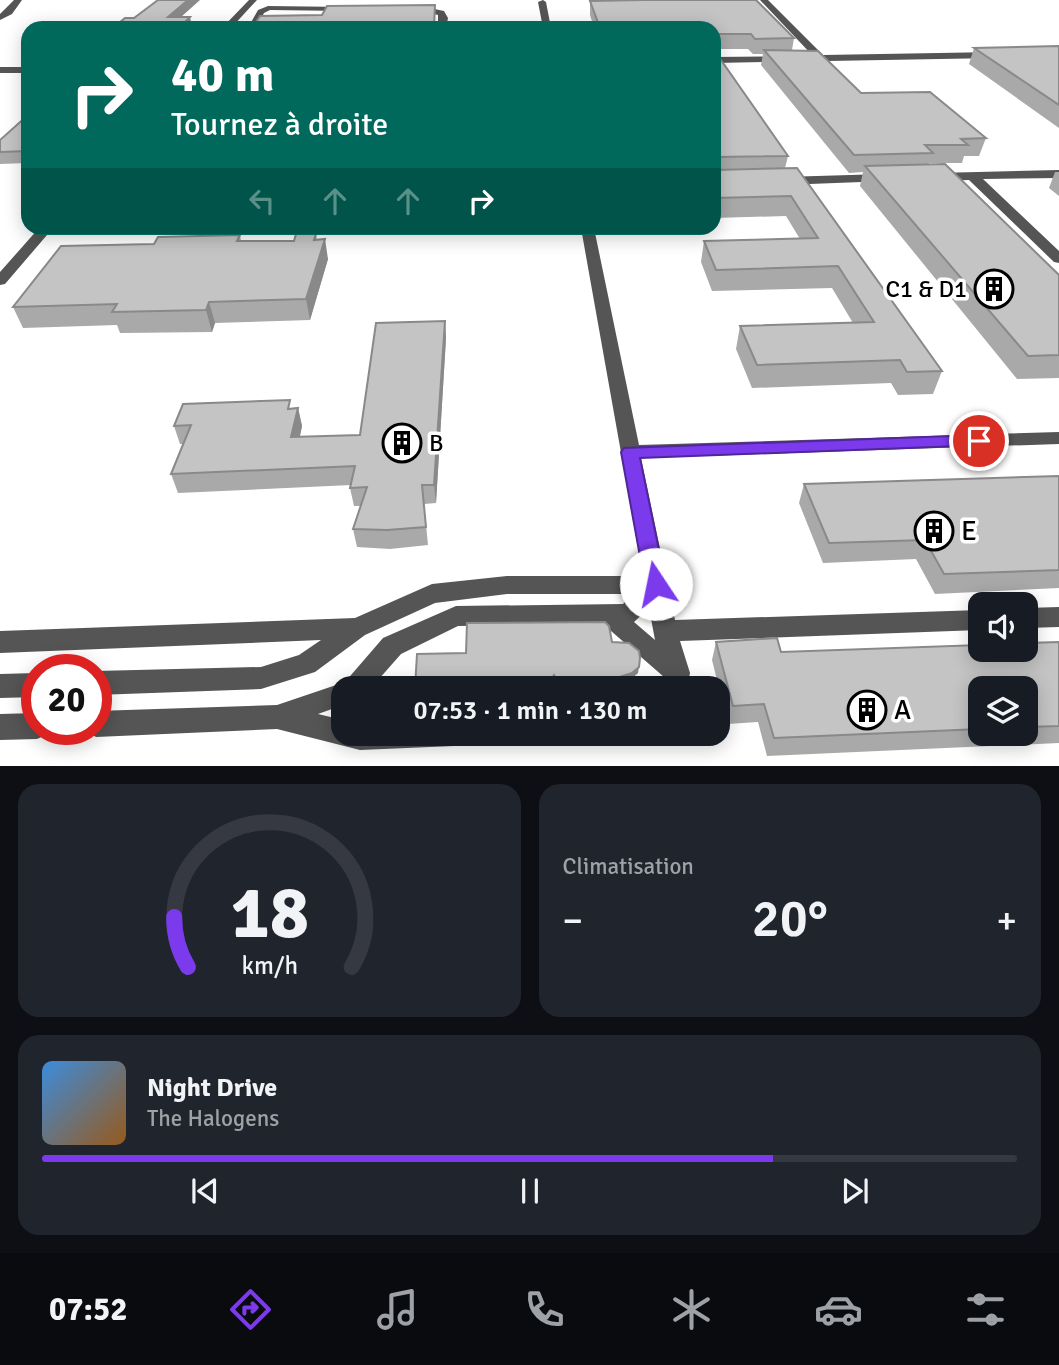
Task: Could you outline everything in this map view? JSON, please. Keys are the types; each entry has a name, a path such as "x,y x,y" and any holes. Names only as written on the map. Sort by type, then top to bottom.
{"lane":[{"path":"0,18 9,12 18,0"},
{"path":"233,21 253,0"},
{"path":"423,8 430,0"},
{"path":"764,0 829,67"},
{"path":"542,2 546,21"},
{"path":"256,21 261,12 268,8 351,9"},
{"path":"412,9 423,8 441,13 443,21"},
{"path":"721,60 1006,55"},
{"path":"0,71 21,70"},
{"path":"942,181 972,176 1059,174"},
{"path":"972,176 1059,260"},
{"path":"768,181 902,178"},
{"path":"0,281 40,235"},
{"path":"588,235 675,676"},
{"path":"630,452 1059,439"},
{"path":"366,676 392,646 456,616 629,614 656,584"},
{"path":"112,683 261,678 306,664 357,628 432,594 507,585 656,584"},
{"path":"609,615 672,676"},
{"path":"1038,618 1059,617"},
{"path":"665,631 968,620"},
{"path":"0,642 357,628"},
{"path":"0,686 21,685"},
{"path":"278,717 331,697"},
{"path":"112,723 278,717 331,730"},
{"path":"0,727 21,726"}],"building":[{"path":"158,0 188,0 168,17 190,17 186,21 121,21 134,18"},
{"path":"756,0 794,38 755,39 751,34 721,34 721,21 597,21 590,1"},
{"path":"435,5 434,21 257,21 260,16 322,15 327,6"},
{"path":"1059,46 1059,105 974,48"},
{"path":"764,50 818,51 861,93 930,92 986,138 961,139 968,145 925,145 933,153 854,155"},
{"path":"721,60 788,156 721,157"},
{"path":"21,121 21,151 0,152 0,140"},
{"path":"945,164 1059,275 1059,355 1028,356 865,166"},
{"path":"797,168 942,371 907,372 900,360 757,365 740,326 874,322 838,266 716,270 704,241 818,238 791,196 721,198 721,170"},
{"path":"240,235 237,241 294,241 296,235 316,235 314,240 325,239 306,299 209,302 206,310 112,312 117,304 13,307 61,246 154,244 158,237"},
{"name":"B","path":"445,321 434,485 422,485 426,527 353,529 367,487 350,488 355,466 171,474 191,425 174,426 183,404 290,400 288,409 298,408 291,437 360,435 376,323"},
{"name":"E","path":"1059,476 1059,570 944,574 925,540 829,543 804,484"},
{"path":"605,622 609,626 612,642 629,643 639,651 639,667 622,676 416,676 417,654 466,653 467,623"},
{"name":"A","path":"777,638 781,652 968,645 968,662 1038,662 1038,643 1059,642 1059,726 1038,727 1038,676 968,676 968,730 774,738 764,704 733,706 730,676 725,676 716,642"}],"place":[{"name":"C1 & D1","path":"994,289"},
{"name":"B","path":"402,443"},
{"name":"E","path":"934,531"},
{"name":"A","path":"867,710"}],"route":[{"path":"656,584 630,452 979,441"}]}
